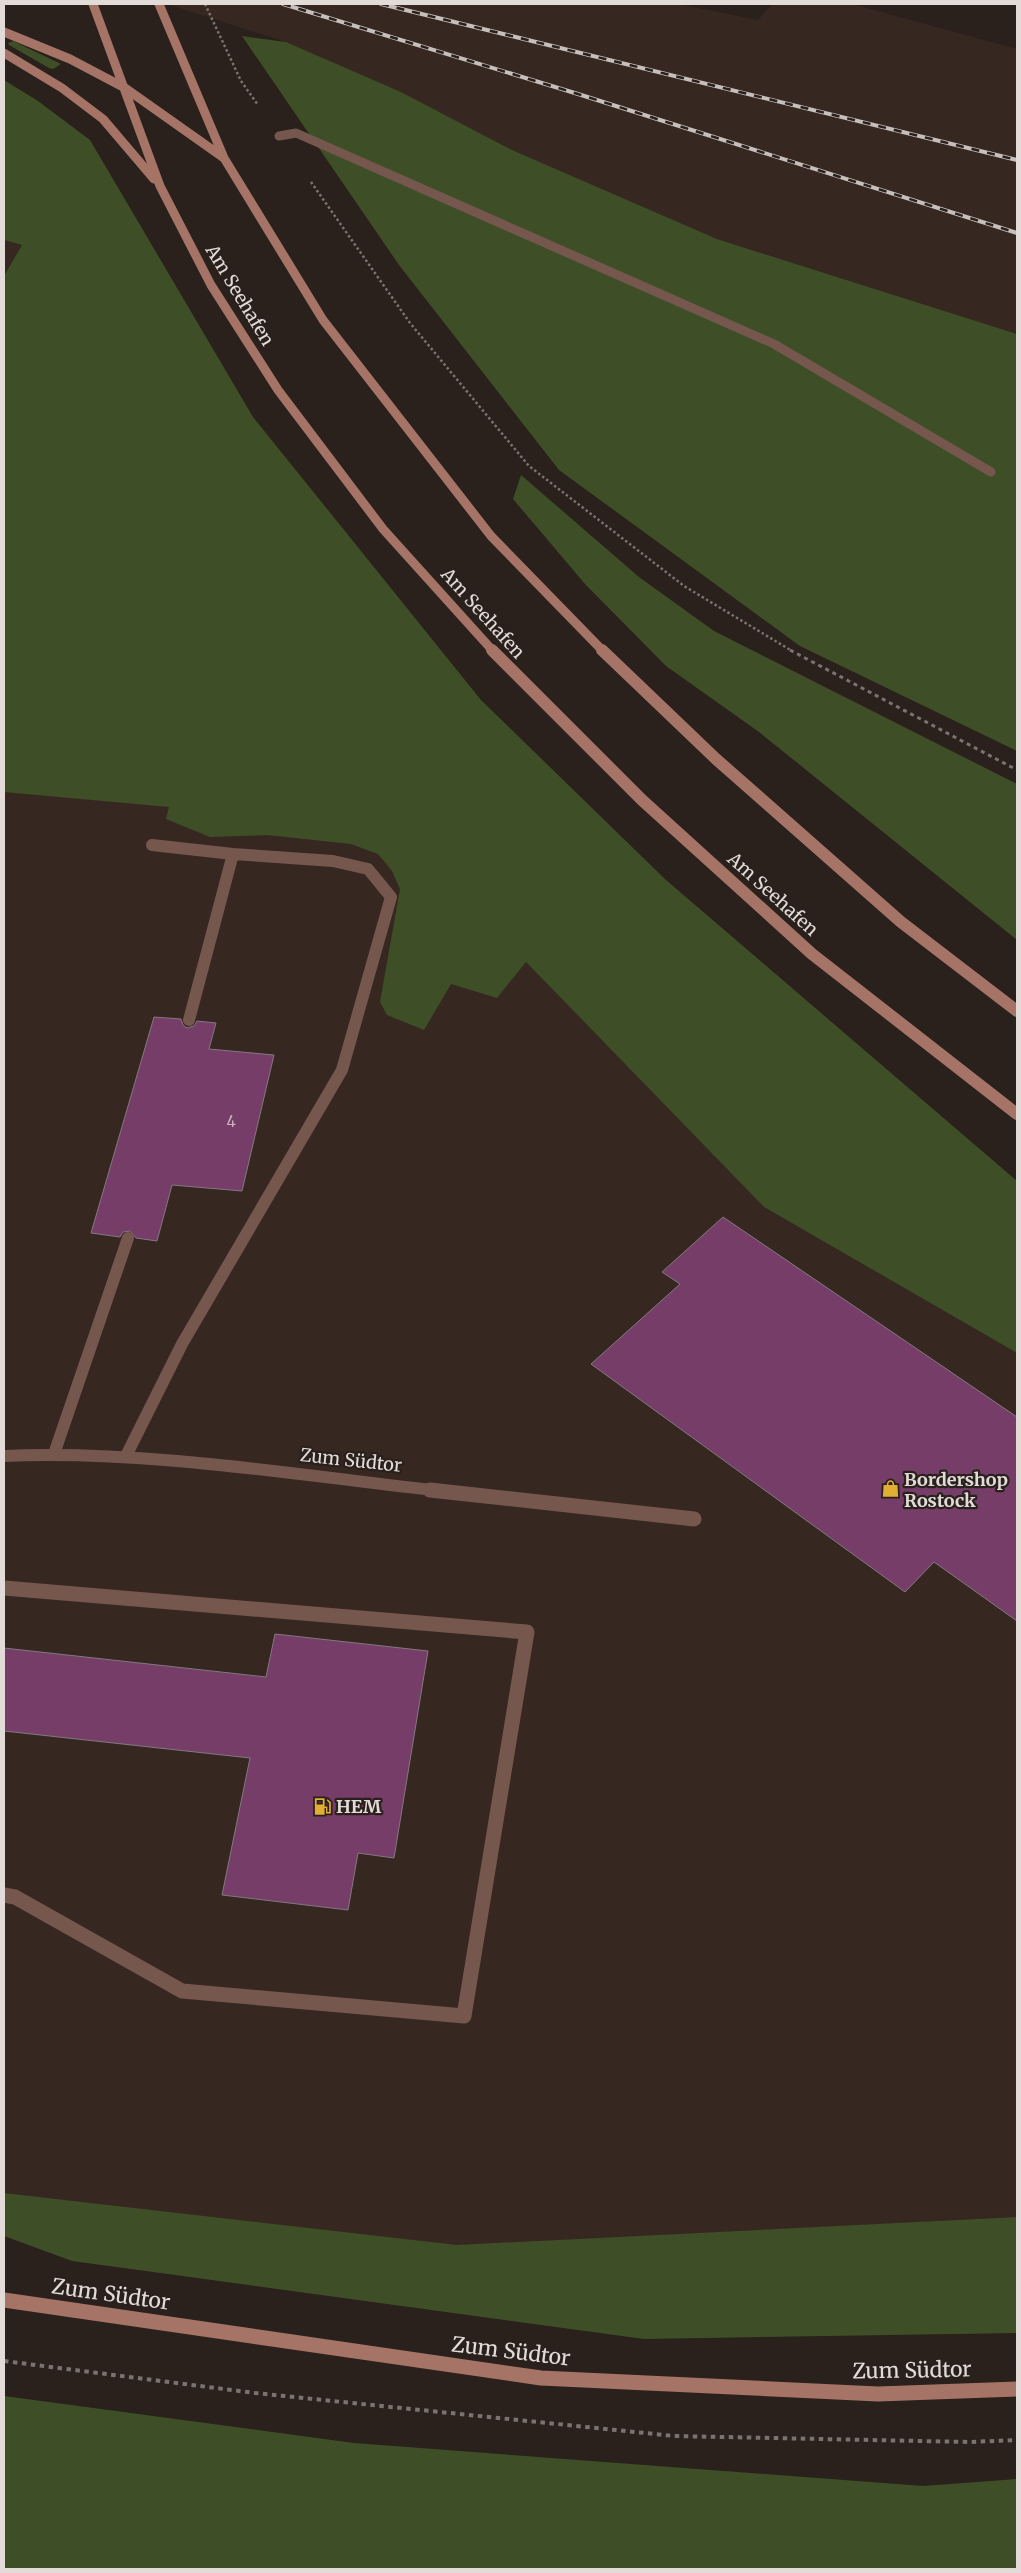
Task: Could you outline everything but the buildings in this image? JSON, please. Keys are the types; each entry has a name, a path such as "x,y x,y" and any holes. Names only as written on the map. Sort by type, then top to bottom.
{"street":[{"name":"Am Seehafen","path":"93,4 160,186 211,285 278,390 383,529 494,653 642,800 812,954 1017,1114"},
{"path":"159,4 224,158 323,320 491,536 589,638 716,759 901,922 1017,1011"},
{"path":"4,32 70,59 125,88 224,158"},
{"path":"4,53 62,88 103,119 160,186"},
{"path":"279,136 296,133 774,344 992,472"},
{"path":"126,1456 182,1344 342,1070 391,897 368,869 333,861 233,854 152,845"},
{"path":"189,1020 233,854"},
{"path":"54,1454 128,1238"},
{"name":"Zum Südtor","path":"4,1456 54,1454 126,1456 694,1519"},
{"path":"4,1588 527,1632 464,2016 182,1991 15,1897 4,1896"},
{"name":"Zum Südtor","path":"4,2300 541,2378 878,2394 1017,2389"}],"path":[{"path":"205,4 209,16 241,80 410,323 529,466 684,586 808,661 1017,770"}],"shaded area":[{"path":"167,4 679,4 758,20 772,4 852,4 1017,49 1017,334 717,239 512,150 401,92 286,42"},
{"path":"4,240 22,245 4,276"},
{"path":"4,759 382,814 764,1207 1017,1353 1017,2217 457,2246 4,2193"}],"green space":[{"path":"242,36 286,42 401,92 512,150 717,239 1017,334 1017,751 800,646 559,470 399,265"},
{"path":"13,41 61,64 53,69 49,68 9,45 8,43"},
{"path":"4,80 38,101 90,140 253,417 481,700 666,880 1017,1181 1017,1353 764,1207 526,962 497,998 451,984 424,1030 387,1015 380,1002 400,889 392,871 378,854 351,844 267,835 210,837 166,819 169,807 4,792 4,276 22,245 4,240"},
{"path":"521,475 639,577 714,631 1017,784 1017,940 759,732 666,666 585,584 513,499"},
{"path":"4,2193 457,2245 1017,2217 1017,2333 644,2339 72,2261 4,2236"},
{"path":"4,2396 354,2443 923,2486 1017,2479 1017,2569 4,2569"}],"railway":[{"path":"283,4 578,94 1017,233"},
{"path":"381,4 1017,160"}],"place":[{"name":"Bordershop Rostock","path":"890,1489"},
{"name":"HEM","path":"322,1806"}]}
